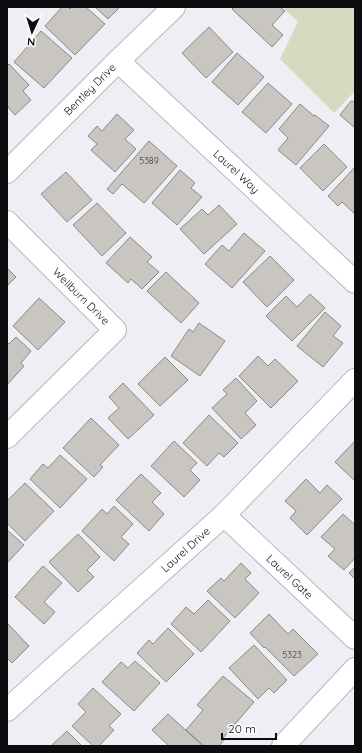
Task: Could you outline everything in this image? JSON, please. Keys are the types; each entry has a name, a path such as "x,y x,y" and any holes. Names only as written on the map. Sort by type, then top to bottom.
{"street":[{"name":"Bentley Drive","path":"7,172 174,7"},
{"name":"Laurel Way","path":"118,61 355,282"},
{"name":"Wellburn Drive","path":"7,222 115,330 7,437"},
{"name":"Laurel Drive","path":"7,710 224,515 355,380"},
{"name":"Laurel Gate","path":"224,515 355,638"},
{"path":"282,746 355,669"}],"green space":[{"path":"282,7 355,7 355,91 334,113 280,59 298,22"}],"building":[{"path":"62,7 68,7 70,9 72,7 86,7 105,24 75,55 45,26"},
{"path":"95,7 120,7 108,19"},
{"path":"234,7 280,7 285,11 272,25 283,35 272,47 232,9"},
{"path":"209,27 233,52 206,78 182,53"},
{"path":"41,31 72,58 44,88 14,62"},
{"path":"237,53 264,77 238,105 212,82"},
{"path":"9,64 29,85 23,91 31,100 15,115 7,106 7,66"},
{"path":"268,83 292,104 266,133 242,112"},
{"path":"351,101 355,102 355,128 340,115"},
{"path":"300,104 329,126 296,165 278,150 288,138 279,129"},
{"path":"117,114 134,130 125,139 136,149 115,172 91,150 97,144 88,136 97,126 102,131"},
{"path":"149,141 177,166 144,203 122,184 113,194 107,189"},
{"path":"324,144 347,167 323,191 300,168"},
{"path":"355,167 355,214 342,202 338,206 328,196"},
{"path":"180,170 195,183 191,188 202,197 177,225 152,203"},
{"path":"66,172 92,200 67,222 41,194"},
{"path":"97,203 126,233 102,256 73,225"},
{"path":"219,205 237,224 204,254 180,229 202,209 208,215"},
{"path":"244,233 265,251 232,288 205,264 222,245 229,251"},
{"path":"130,237 152,257 147,262 159,272 142,289 131,279 128,283 106,263"},
{"path":"270,256 294,280 267,307 243,282"},
{"path":"7,268 16,277 7,286"},
{"path":"166,272 199,303 181,323 147,291"},
{"path":"310,294 325,308 292,341 266,316 286,296 297,307"},
{"path":"39,298 65,322 38,350 13,326"},
{"path":"325,312 341,326 333,336 343,343 323,367 297,346"},
{"path":"199,323 225,341 200,376 171,356 189,329 193,332"},
{"path":"16,337 31,351 21,363 24,366 7,385 7,342 9,344"},
{"path":"258,356 268,366 275,359 298,381 271,408 239,376"},
{"path":"165,357 188,380 160,406 138,384"},
{"path":"236,378 257,401 245,413 256,425 241,439 212,408 227,394 223,390"},
{"path":"123,383 154,415 128,439 108,418 119,408 109,397"},
{"path":"209,415 238,443 224,457 219,453 207,466 183,443"},
{"path":"91,418 119,445 100,465 103,467 94,477 63,448"},
{"path":"174,441 197,463 190,470 200,480 184,497 151,466"},
{"path":"355,441 355,479 354,480 335,462"},
{"path":"60,455 87,479 60,508 30,479 43,464 48,468"},
{"path":"141,474 161,493 152,502 164,514 149,531 116,500"},
{"path":"306,479 320,493 327,485 342,499 307,535 290,518 296,511 285,501"},
{"path":"25,483 54,511 25,541 7,523 7,501"},
{"path":"114,506 133,524 121,537 129,544 114,561 82,531 102,509 107,514"},
{"path":"343,514 355,525 355,558 344,570 328,556 335,549 321,537"},
{"path":"7,530 24,545 7,563"},
{"path":"78,534 100,557 87,570 94,577 78,592 49,562"},
{"path":"241,563 251,573 245,579 259,593 235,618 207,591 221,578 224,581"},
{"path":"43,566 62,583 44,602 55,612 44,624 15,597"},
{"path":"355,567 355,579 349,573"},
{"path":"208,600 230,621 201,652 171,624 186,607 194,614"},
{"path":"269,614 288,634 293,629 318,654 294,676 250,633"},
{"path":"7,623 29,646 12,663 7,658"},
{"path":"168,628 194,654 166,682 137,653 149,640 153,644"},
{"path":"254,645 287,680 274,693 269,688 258,699 229,668"},
{"path":"135,661 160,683 134,711 102,682 121,662 128,668"},
{"path":"223,676 254,702 223,738 225,739 219,746 204,746 186,730 203,710 197,705"},
{"path":"93,688 121,714 109,726 114,730 99,746 93,746 72,726 86,712 78,704"},
{"path":"168,714 203,746 169,746 152,730"},
{"path":"67,731 82,746 51,746"}]}
